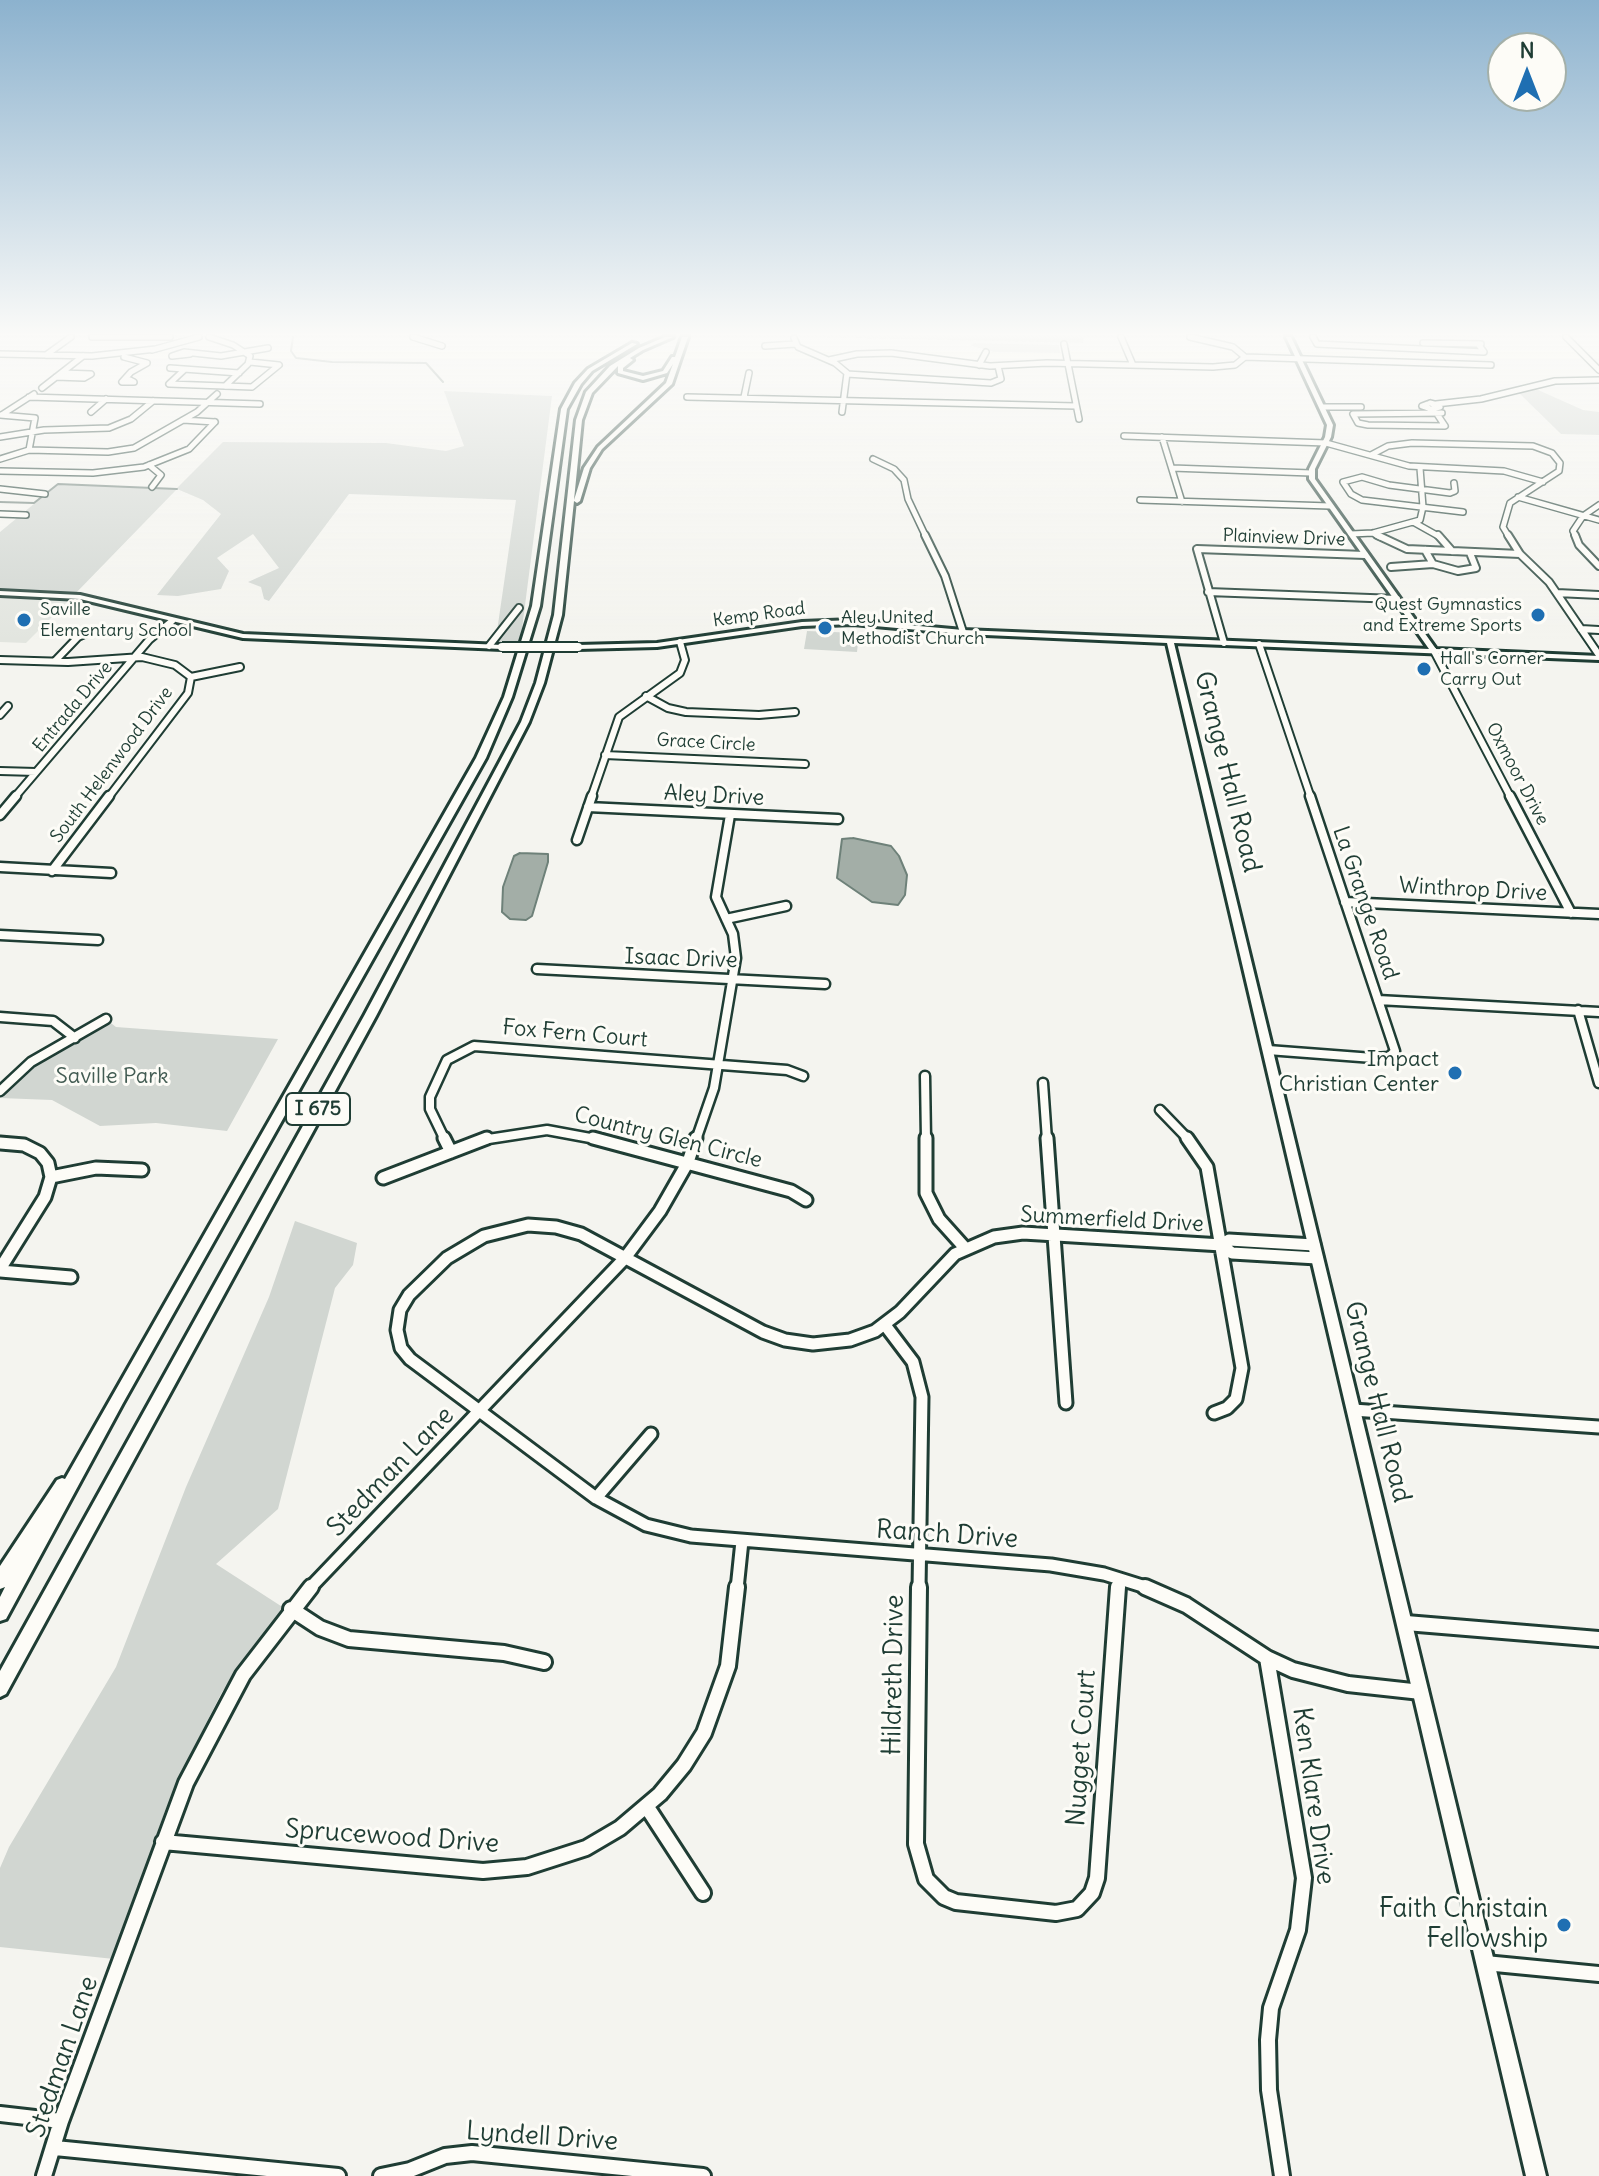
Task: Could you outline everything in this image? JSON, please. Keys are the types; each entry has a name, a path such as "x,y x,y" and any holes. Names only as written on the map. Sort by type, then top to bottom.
{"highway":[{"name":"I 675","path":"0,1613 118,1398 481,758 513,683 536,606 560,439"},
{"name":"I 675","path":"0,1690 501,771 540,683 558,615 577,439"},
{"path":"567,539 584,476 595,455 609,439"},
{"path":"0,1581 118,1398"}],"main road":[{"path":"1327,439 1311,473 1330,506 1434,651"},
{"name":"Kemp Road","path":"0,593 73,596 221,633 256,638 578,647 680,642 827,622 963,632 1599,656"},
{"name":"Grange Hall Road","path":"1170,640 1536,2176"}],"street":[{"path":"29,450 32,439"},
{"path":"0,459 29,450 125,450 153,439"},
{"path":"0,471 93,473 149,465 189,449 199,439"},
{"path":"1162,439 1182,502"},
{"path":"1204,439 1326,443 1420,468 1508,471 1543,482"},
{"path":"1371,455 1385,447 1405,443 1541,448 1552,453 1561,466 1558,472 1518,497 1507,508 1503,524 1506,536 1520,554 1546,577 1599,656"},
{"path":"873,459 894,469 904,480 908,499 945,576 963,632"},
{"path":"149,465 161,475 152,487"},
{"path":"1172,468 1311,473"},
{"path":"1351,534 1373,533 1415,523 1421,518 1420,468"},
{"path":"1454,483 1452,492 1421,490 1358,477 1347,478 1344,483 1351,494 1359,499 1463,512"},
{"path":"0,489 45,494"},
{"path":"1518,497 1599,520"},
{"path":"1140,500 1330,506"},
{"path":"1599,505 1575,525 1574,537 1599,566"},
{"path":"0,514 26,515"},
{"path":"1415,523 1439,536 1452,551"},
{"path":"1373,533 1393,545 1425,550 1520,554"},
{"name":"Plainview Drive","path":"1208,592 1196,551 1203,549 1365,555"},
{"path":"1425,550 1433,564"},
{"path":"1391,567 1433,564 1452,571 1472,570 1476,568 1470,553"},
{"path":"1224,643 1208,592 1397,599"},
{"path":"1557,593 1599,595"},
{"path":"489,646 519,608"},
{"name":"Entrada Drive","path":"0,815 135,656 172,621"},
{"path":"1581,629 1599,630"},
{"path":"55,661 78,637 87,633"},
{"path":"577,840 619,717 680,673 685,660 680,642"},
{"name":"La Grange Road","path":"1259,644 1395,1048 1391,1056 1373,1058 1268,1050"},
{"name":"Oxmoor Drive","path":"1434,651 1571,913"},
{"path":"0,660 55,661 135,656 175,665 191,677 240,667"},
{"name":"South Helenwood Drive","path":"52,871 188,693 191,677"},
{"path":"646,696 668,708 686,712 759,715 795,712"},
{"path":"0,715 8,706"},
{"name":"Grace Circle","path":"605,755 805,764"},
{"path":"0,771 36,772"},
{"name":"Aley Drive","path":"588,807 838,819"},
{"name":"Stedman Lane","path":"44,2176 61,2121 186,1783 222,1710 257,1654 291,1609 625,1258 660,1211 688,1162 707,1115 737,947 716,897 730,815"},
{"path":"0,867 111,873"},
{"name":"Winthrop Drive","path":"1345,902 1599,914"},
{"path":"726,919 786,906"},
{"path":"0,935 98,940"},
{"name":"Isaac Drive","path":"537,969 825,984"},
{"path":"1378,1000 1599,1012"},
{"path":"1578,1010 1599,1083"},
{"path":"0,1017 53,1021 75,1038"},
{"path":"0,1091 23,1068 106,1019"},
{"name":"Fox Fern Court","path":"451,1152 430,1109 430,1097 443,1066 465,1048 489,1045 787,1070 803,1076"},
{"path":"925,1076 926,1193 939,1219 965,1248"},
{"path":"1043,1083 1066,1403"},
{"path":"1160,1110 1202,1157 1209,1174 1222,1245 1242,1368 1236,1399 1214,1413"},
{"name":"Country Glen Circle","path":"383,1178 501,1134 547,1130 688,1162 791,1191 806,1200"},
{"path":"0,1143 24,1145 40,1153 48,1163 51,1177 45,1197 0,1270 71,1277"},
{"path":"51,1177 96,1168 142,1170"},
{"name":"Summerfield Drive","path":"479,1412 410,1359 401,1348 397,1336 398,1317 417,1286 447,1258 470,1242 498,1231 528,1225 568,1230 763,1332 785,1340 833,1343 863,1336 885,1325 952,1257 965,1248 1005,1235 1222,1245 1232,1253 1316,1252"},
{"name":"Hildreth Drive","path":"885,1325 909,1354 921,1388 916,1844 920,1867 933,1889 956,1902 1056,1913 1073,1911"},
{"path":"1353,1410 1599,1427"},
{"name":"Ranch Drive","path":"479,1412 596,1498 625,1516 658,1529 742,1541 1051,1565 1119,1579 1186,1605 1267,1658 1323,1679 1421,1692"},
{"path":"596,1498 651,1434"},
{"name":"Sprucewood Drive","path":"163,1842 507,1870 551,1862 586,1848 647,1807 688,1758 717,1701 731,1650 742,1541"},
{"name":"Nugget Court","path":"1073,1911 1089,1898 1097,1878 1119,1579"},
{"path":"291,1609 320,1628 349,1639 504,1653 544,1662"},
{"path":"1406,1623 1599,1639"},
{"name":"Ken Klare Drive","path":"1267,1658 1304,1878 1298,1930 1271,2008 1268,2040 1269,2090 1282,2176"},
{"path":"647,1807 703,1893"},
{"path":"1485,1963 1599,1974"},
{"path":"0,2114 61,2121"},
{"path":"55,2148 338,2176"},
{"name":"Lyndell Drive","path":"381,2176 410,2173 445,2156 472,2153 703,2176"}],"shaded area":[{"name":"Saville Elementary School","path":"0,593 73,596 26,643 0,642"},
{"path":"853,838 891,846 899,856 907,875 905,895 898,905 872,902 837,878 842,839"},
{"path":"520,853 548,854 532,916 526,920 510,919 502,912 503,887 514,856"}],"green space":[{"path":"461,439 547,439 520,644 495,645 516,500 349,494 269,601 264,599 261,587 248,582 279,568 253,534 217,558 229,571 221,589 178,596 157,595 221,514 203,500 177,489 73,596 0,593 0,532 58,484 176,489 223,442 386,443 446,451 464,446"},
{"path":"807,631 859,633 857,652 804,649"},
{"name":"Saville Park","path":"107,1020 116,1027 278,1039 227,1131 156,1123 100,1126 52,1100 0,1098 26,1069"},
{"path":"295,1221 357,1243 353,1265 335,1288 278,1509 216,1564 284,1608 222,1692 186,1763 165,1811 114,1959 0,1947 0,1868 9,1847 116,1667 186,1487 269,1297"}],"waterway":[{"path":"0,502 34,503 58,484 177,489"}],"place":[{"name":"Quest Gymnastics and Extreme Sports","path":"1538,615"},
{"name":"Saville Elementary School","path":"24,620"},
{"name":"Aley United Methodist Church","path":"825,628"},
{"name":"Hall's Corner Carry Out","path":"1424,669"},
{"name":"Impact Christian Center","path":"1455,1073"},
{"name":"Faith Christain Fellowship","path":"1564,1925"}]}
